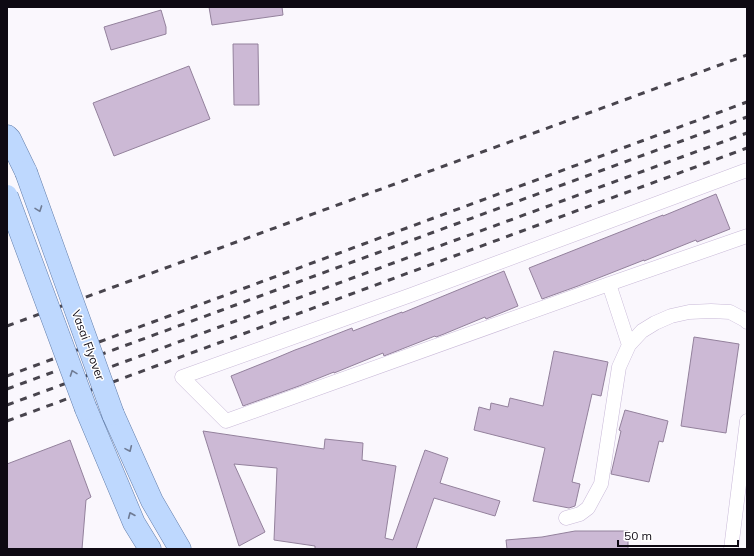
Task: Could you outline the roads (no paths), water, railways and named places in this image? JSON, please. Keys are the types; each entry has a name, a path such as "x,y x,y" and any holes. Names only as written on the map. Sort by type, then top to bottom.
{"main road":[{"name":"Vasai Flyover","path":"7,136 10,139 26,172 113,414 152,501 180,549"},
{"name":"Vasai Flyover","path":"7,196 86,409 134,524 150,549"}],"street":[{"path":"747,170 411,295 182,377 226,421 747,236"},
{"path":"609,284 629,345"},
{"path":"566,518 580,514 588,508 600,484 619,367 629,345 642,331 655,323 671,316 688,312 730,312 747,322"},
{"path":"731,549 742,501 747,421"}],"railway":[{"path":"7,326 747,55"},
{"path":"7,376 747,102"},
{"path":"7,389 747,117"},
{"path":"7,405 747,133"},
{"path":"7,421 747,148"}]}
